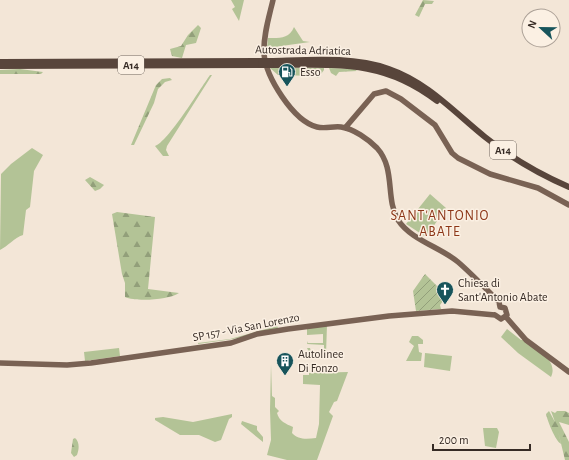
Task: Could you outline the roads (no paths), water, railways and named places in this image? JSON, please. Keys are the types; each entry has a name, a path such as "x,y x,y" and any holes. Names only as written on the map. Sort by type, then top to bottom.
{"highway":[{"name":"Autostrada Adriatica","path":"0,62 329,63 367,68 393,75 414,85 444,105 500,148 534,169 569,187"},
{"name":"Autostrada Adriatica","path":"0,66 261,63"},
{"name":"Autostrada Adriatica","path":"444,105 478,136 507,158 532,173 569,191"}],"main road":[{"path":"273,0 266,33 264,52 269,73 292,110 303,121 316,127 345,128 367,140 384,158 394,206 398,219 402,225 408,231 456,261 498,302 500,307 507,310 506,317 526,340 569,372"},
{"path":"345,128 374,94 386,91 401,99 435,125 452,153 458,158 490,174 538,188 569,205"},
{"path":"500,307 495,311 495,315 500,319 506,317"},
{"name":"SP 157 - Via San Lorenzo","path":"0,363 67,365 91,363 231,343 257,334 288,329 389,316 452,311 495,315"}],"place":[{"name":"Esso","path":"287,87"},
{"name":"Chiesa di Sant'Antonio Abate","path":"445,305"},
{"name":"Autolinee Di Fonzo","path":"285,376"}],"district":[{"name":"SANT'ANTONIO ABATE","path":"440,224"}]}
